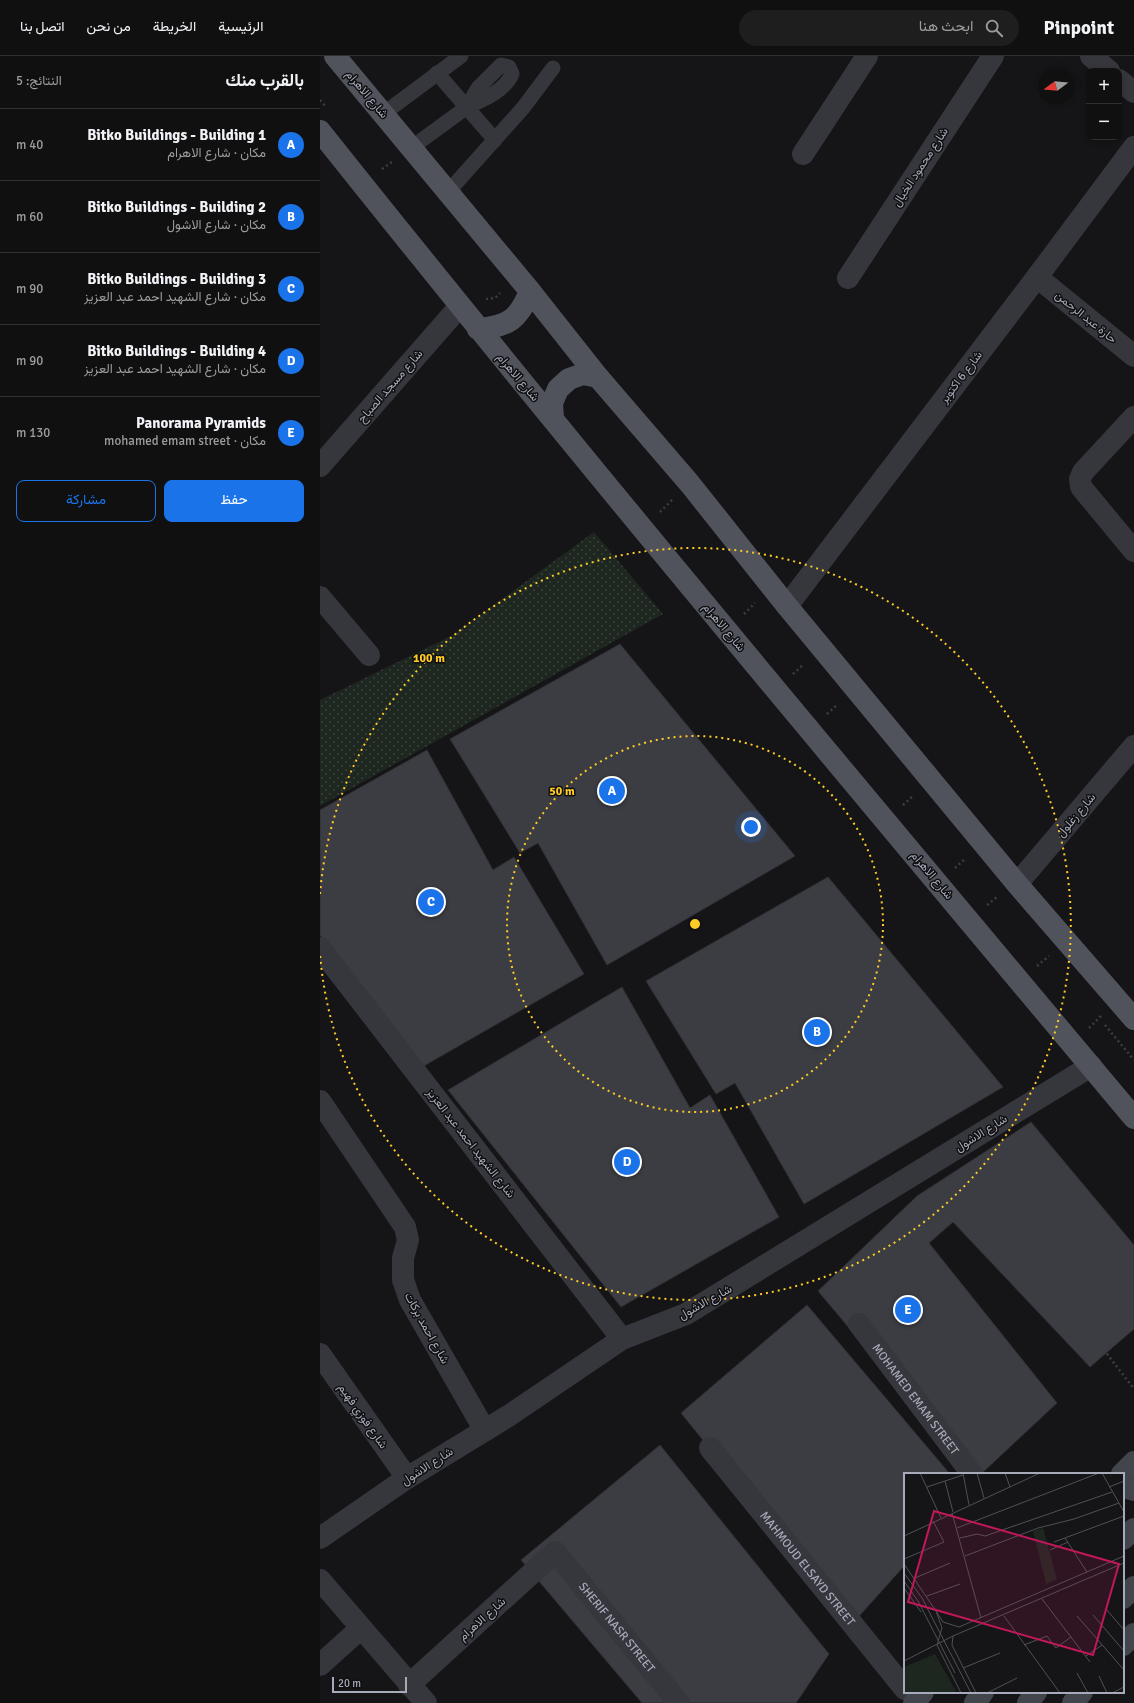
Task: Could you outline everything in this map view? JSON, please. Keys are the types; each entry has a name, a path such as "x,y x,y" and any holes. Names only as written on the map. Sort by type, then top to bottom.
{"main road":[{"name":"شارع الاهرام","path":"335,56 598,376 690,484 1008,890 1118,1000 1134,1019"},
{"name":"شارع الاهرام","path":"320,131 478,329 1134,1118"},
{"path":"478,329 496,328 512,321 524,308 530,292"},
{"path":"553,419 552,403 558,389 569,379 583,374 598,376"},
{"path":"1123,1473 1134,1462"},
{"path":"1124,1487 1134,1490"},
{"path":"1124,1538 1134,1529"},
{"path":"1124,1597 1134,1587"},
{"path":"1124,1644 1134,1634"},
{"path":"975,1703 982,1693"},
{"path":"1028,1703 1035,1693"},
{"path":"1074,1703 1081,1693"}],"street":[{"path":"803,154 867,56"},
{"name":"شارع محمود الخيال","path":"848,278 993,56"},
{"path":"1091,56 1105,68"},
{"path":"1122,82 1134,92"},
{"name":"شارع 6 اكتوبر","path":"786,606 1037,278 1134,147"},
{"name":"حارة عبد الرحمن","path":"1037,278 1134,356"},
{"name":"شارع مسجد الصباح","path":"320,466 460,306"},
{"path":"1134,417 1083,472 1080,479 1081,487 1134,551"},
{"path":"320,597 369,655"},
{"name":"شارع زغلول","path":"1008,890 1134,746"},
{"name":"شارع الشهيد احمد عبد العزيز","path":"320,948 622,1339"},
{"name":"شارع الاشول","path":"320,1538 407,1478 484,1429 510,1415 622,1339 686,1314 1091,1066"},
{"name":"شارع احمد بركات","path":"320,1101 405,1227 408,1240 403,1258 403,1280 410,1300 484,1429"},
{"name":"MOHAMED EMAM STREET","path":"859,1324 971,1473"},
{"name":"شارع فوزي فهيم","path":"320,1354 407,1478"},
{"name":"MAHMOUD ELSAYD STREET","path":"710,1448 904,1685"},
{"name":"شارع الاهرام","path":"409,1685 555,1552"},
{"name":"SHERIF NASR STREET","path":"555,1552 679,1703"},
{"path":"320,1580 426,1703"},
{"path":"320,1665 361,1628"}],"lane":[{"path":"383,114 461,56"},
{"path":"448,192 523,108 553,68"},
{"path":"438,73 495,140"},
{"path":"411,148 467,107"}],"path":[{"path":"362,184 411,148"},
{"path":"643,529 690,484"},
{"path":"740,618 758,601"},
{"path":"790,677 807,661"},
{"path":"824,718 841,702"},
{"path":"900,808 916,793"},
{"path":"939,884 968,857 963,851"},
{"path":"984,908 1008,890"},
{"path":"1034,968 1049,956 1053,962"},
{"path":"1072,1044 1118,1000"},
{"path":"1095,1012 1134,1060"},
{"path":"994,1207 1134,1389"}],"shaded area":[{"path":"594,532 663,614 320,806 320,700 451,636"}],"building":[{"path":"620,644 795,856 607,965 538,843 520,853 450,739"},
{"path":"427,750 493,870 514,857 584,974 422,1067 320,935 320,810"},
{"path":"828,877 1003,1087 804,1204 735,1083 716,1094 646,981"},
{"path":"622,987 690,1108 710,1095 779,1217 621,1307 448,1090"},
{"path":"1031,1122 1134,1245 1134,1329 1090,1367 953,1222 929,1243 1057,1403 982,1473 971,1473 818,1291 917,1196"},
{"path":"807,1305 949,1473 904,1473 904,1566 852,1624 681,1413"},
{"path":"660,1445 829,1654 796,1703 642,1703 521,1560"}],"place":[{"name":"Bitko Buildings - Building 1","path":"612,791"},
{"name":"Bitko Buildings - Building 3","path":"431,902"},
{"name":"Bitko Buildings - Building 2","path":"817,1032"},
{"name":"Bitko Buildings - Building 4","path":"627,1162"},
{"name":"Panorama Pyramids","path":"908,1310"}]}
